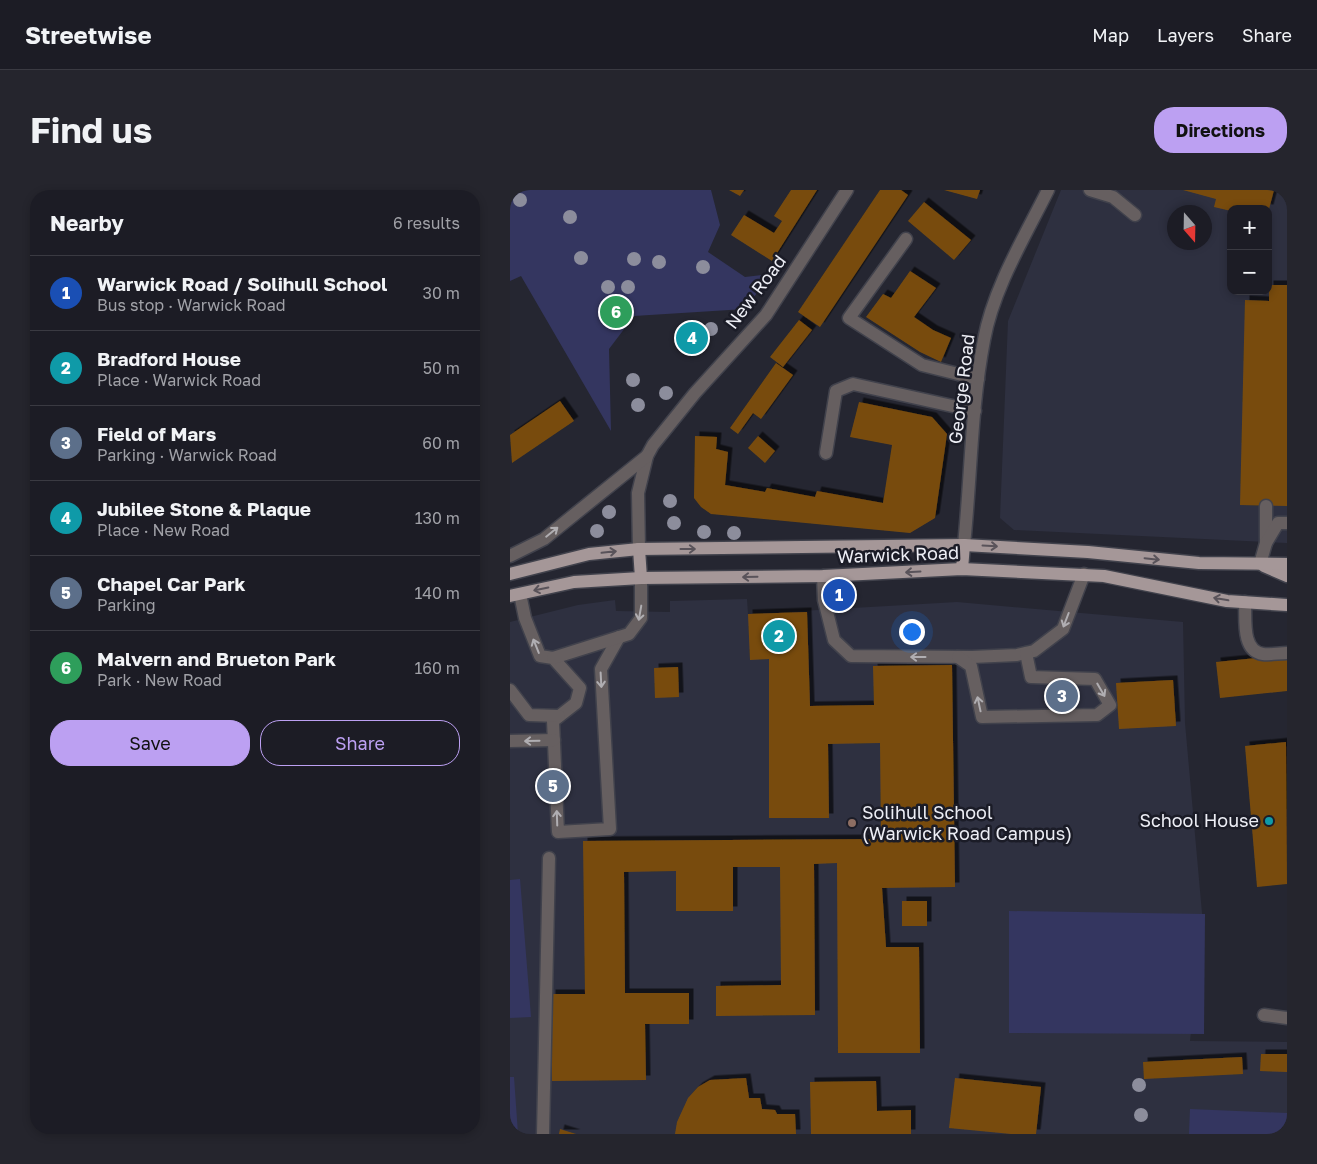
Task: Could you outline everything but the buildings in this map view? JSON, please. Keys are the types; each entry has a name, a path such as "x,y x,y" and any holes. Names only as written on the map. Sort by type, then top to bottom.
{"main road":[{"name":"Warwick Road","path":"510,574 589,554 639,549 964,545 1088,552 1199,563 1287,564"},
{"path":"962,569 964,545"},
{"path":"639,549 641,578"},
{"path":"1260,564 1287,576"},
{"name":"Warwick Road","path":"513,596 574,582 641,578 823,576 962,569 1104,576 1227,601 1287,605"}],"street":[{"name":"New Road","path":"510,556 544,539 647,456 696,393 766,315 847,190"},
{"name":"George Road","path":"964,545 978,380 984,339 1007,272 1048,190"},
{"path":"1090,190 1113,197 1134,215"},
{"path":"906,239 849,318 922,365 978,380"},
{"path":"826,453 836,391 853,384 975,412"},
{"name":"New Road","path":"639,549 638,493 647,456"},
{"path":"1260,564 1266,543 1266,506"},
{"path":"1266,543 1278,524 1287,524"},
{"path":"823,576 824,600 834,640 851,656 958,657 1034,651 1063,629 1084,574"},
{"path":"513,596 525,618 540,656 553,658 629,634 641,618 641,578"},
{"path":"1245,602 1247,644 1254,652 1263,654 1287,653"},
{"path":"553,658 580,688 576,703 553,721 558,832 610,829 601,669 619,637"},
{"path":"958,657 971,666 982,718 1097,715 1110,705 1095,679 1031,678 1026,653"},
{"path":"510,690 529,715 559,716"},
{"path":"510,741 554,740"},
{"path":"542,1134 548,858"},
{"path":"1264,1014 1287,1018"}],"shaded area":[{"path":"510,190 711,190 720,225 708,252 745,277 771,274 745,309 634,316 609,349 611,431 521,276 510,281"},
{"path":"1061,190 1287,190 1287,543 1014,530 1000,518 1008,321"},
{"name":"Solihull School (Warwick Road Campus)","path":"747,599 748,614 957,602 1183,622 1185,723 1203,924 1190,1041 1287,1042 1287,1134 510,1134 510,622 578,605 615,600 616,611 670,612 670,601"},
{"path":"520,879 531,1017 510,1018 510,880"},
{"path":"1009,911 1205,914 1204,1034 1009,1033"},
{"path":"510,1077 514,1077 518,1134 510,1134"},
{"path":"1190,1109 1287,1113 1287,1134 1189,1134"}],"place":[{"name":"Malvern and Brueton Park","path":"616,312"},
{"name":"Jubilee Stone & Plaque","path":"692,338"},
{"name":"Warwick Road / Solihull School","path":"839,595"},
{"name":"Bradford House","path":"779,636"},
{"name":"Field of Mars","path":"1062,696"},
{"name":"Chapel Car Park","path":"553,786"},
{"name":"School House","path":"1269,821"},
{"name":"Solihull School (Warwick Road Campus)","path":"852,823"}]}
